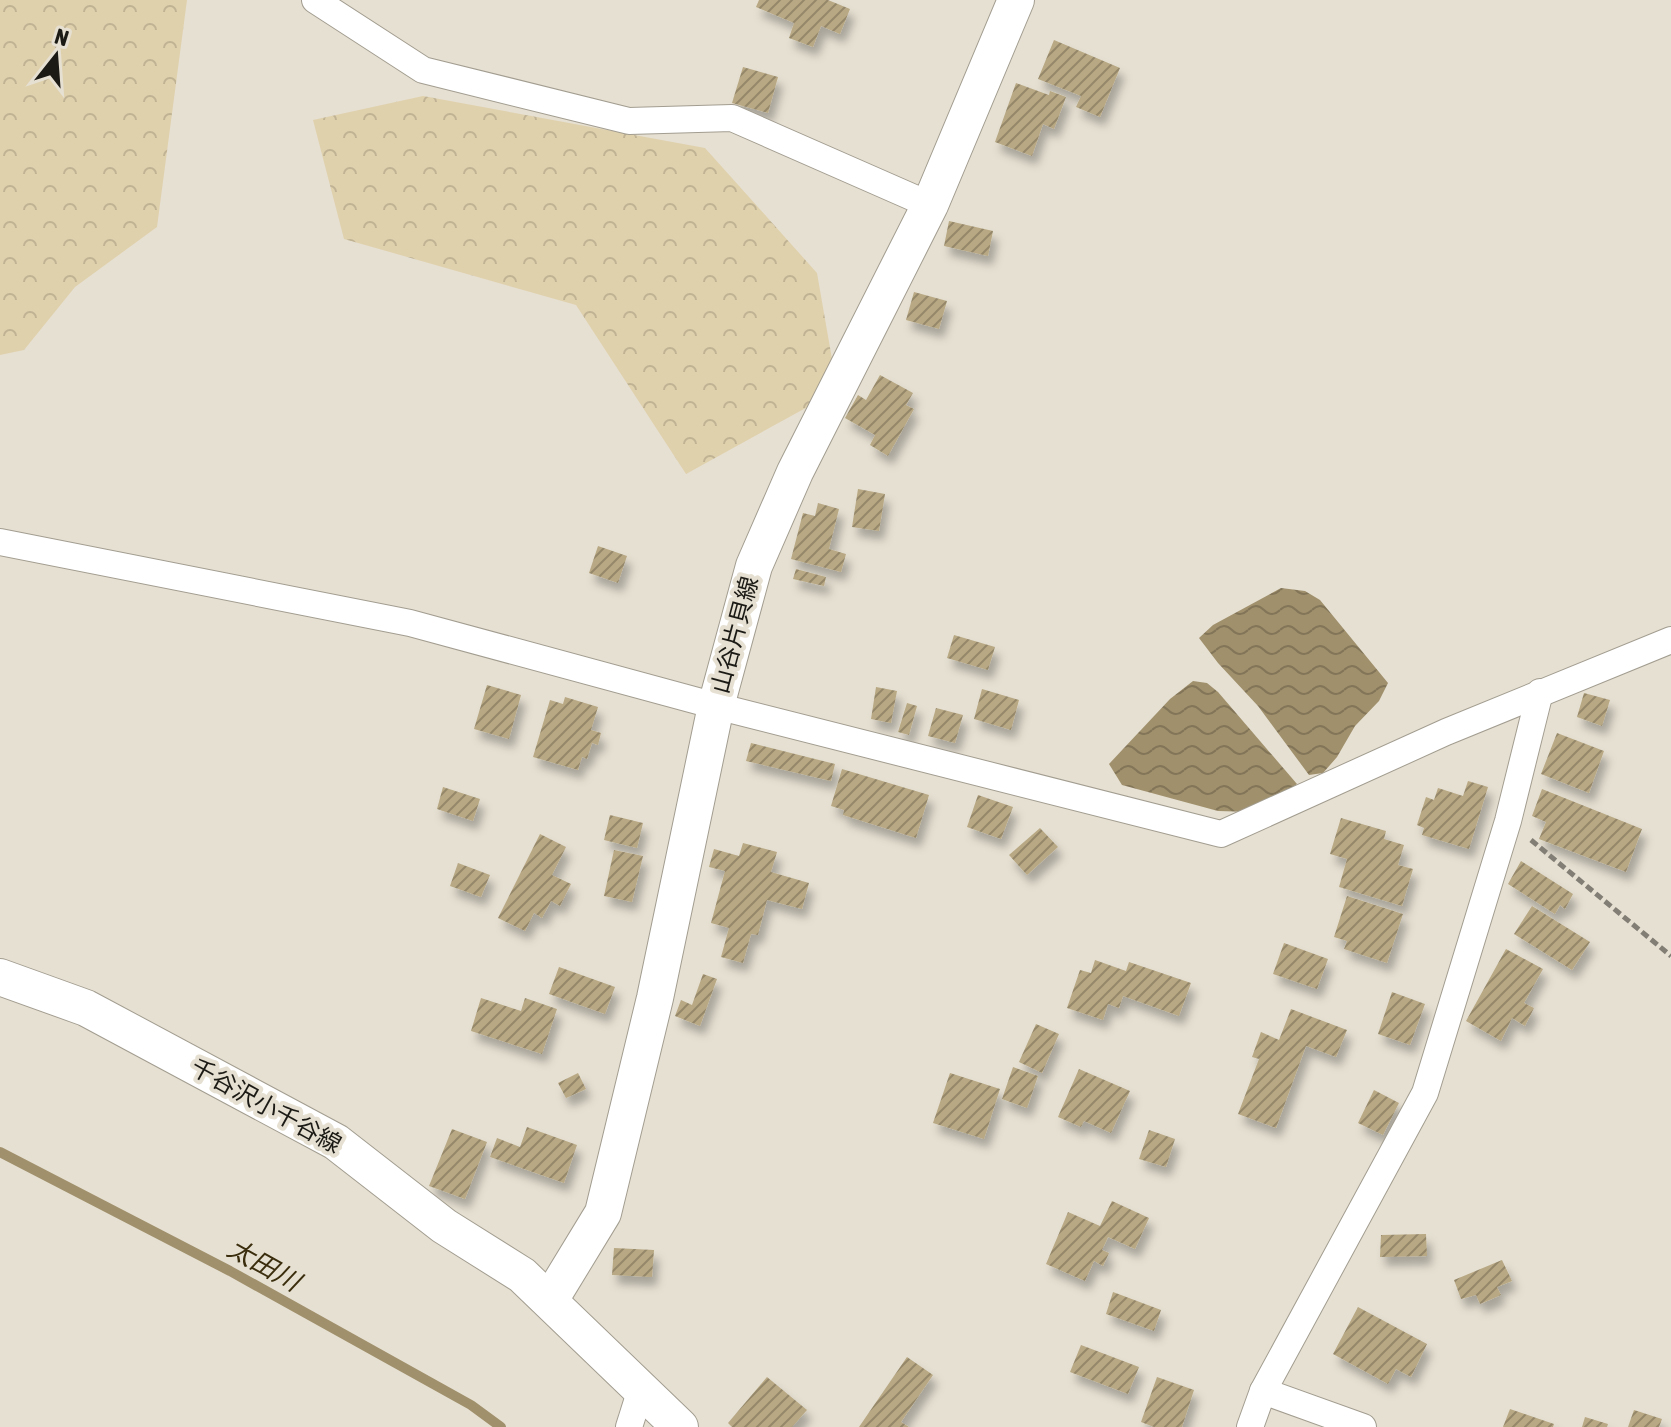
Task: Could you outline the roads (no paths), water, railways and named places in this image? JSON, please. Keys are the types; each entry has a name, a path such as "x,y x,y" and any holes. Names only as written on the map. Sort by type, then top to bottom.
{"main road":[{"name":"山谷片貝線","path":"550,1300 603,1213 655,998 716,706 760,552 795,472 930,205 1016,0"},
{"name":"千谷沢小千谷線","path":"0,977 86,1008 336,1142 444,1226 522,1275 680,1427"}],"street":[{"path":"315,0 423,70 629,121 732,118 930,205"},
{"path":"0,542 410,623 716,706 1221,834 1540,692 1671,640"},
{"path":"1250,1427 1263,1391 1425,1093 1508,821 1540,692"},
{"path":"629,1427 641,1389"},
{"path":"1263,1391 1363,1427"}],"water":[{"path":"1281,588 1305,591 1320,600 1388,683 1379,701 1355,726 1337,757 1323,773 1309,775 1258,706 1199,638 1213,625"},
{"path":"1193,681 1207,683 1218,692 1297,784 1274,801 1251,812 1218,811 1122,785 1109,764 1170,699"}],"waterway":[{"name":"太田川","path":"0,1152 230,1271 471,1405 501,1427"}]}
